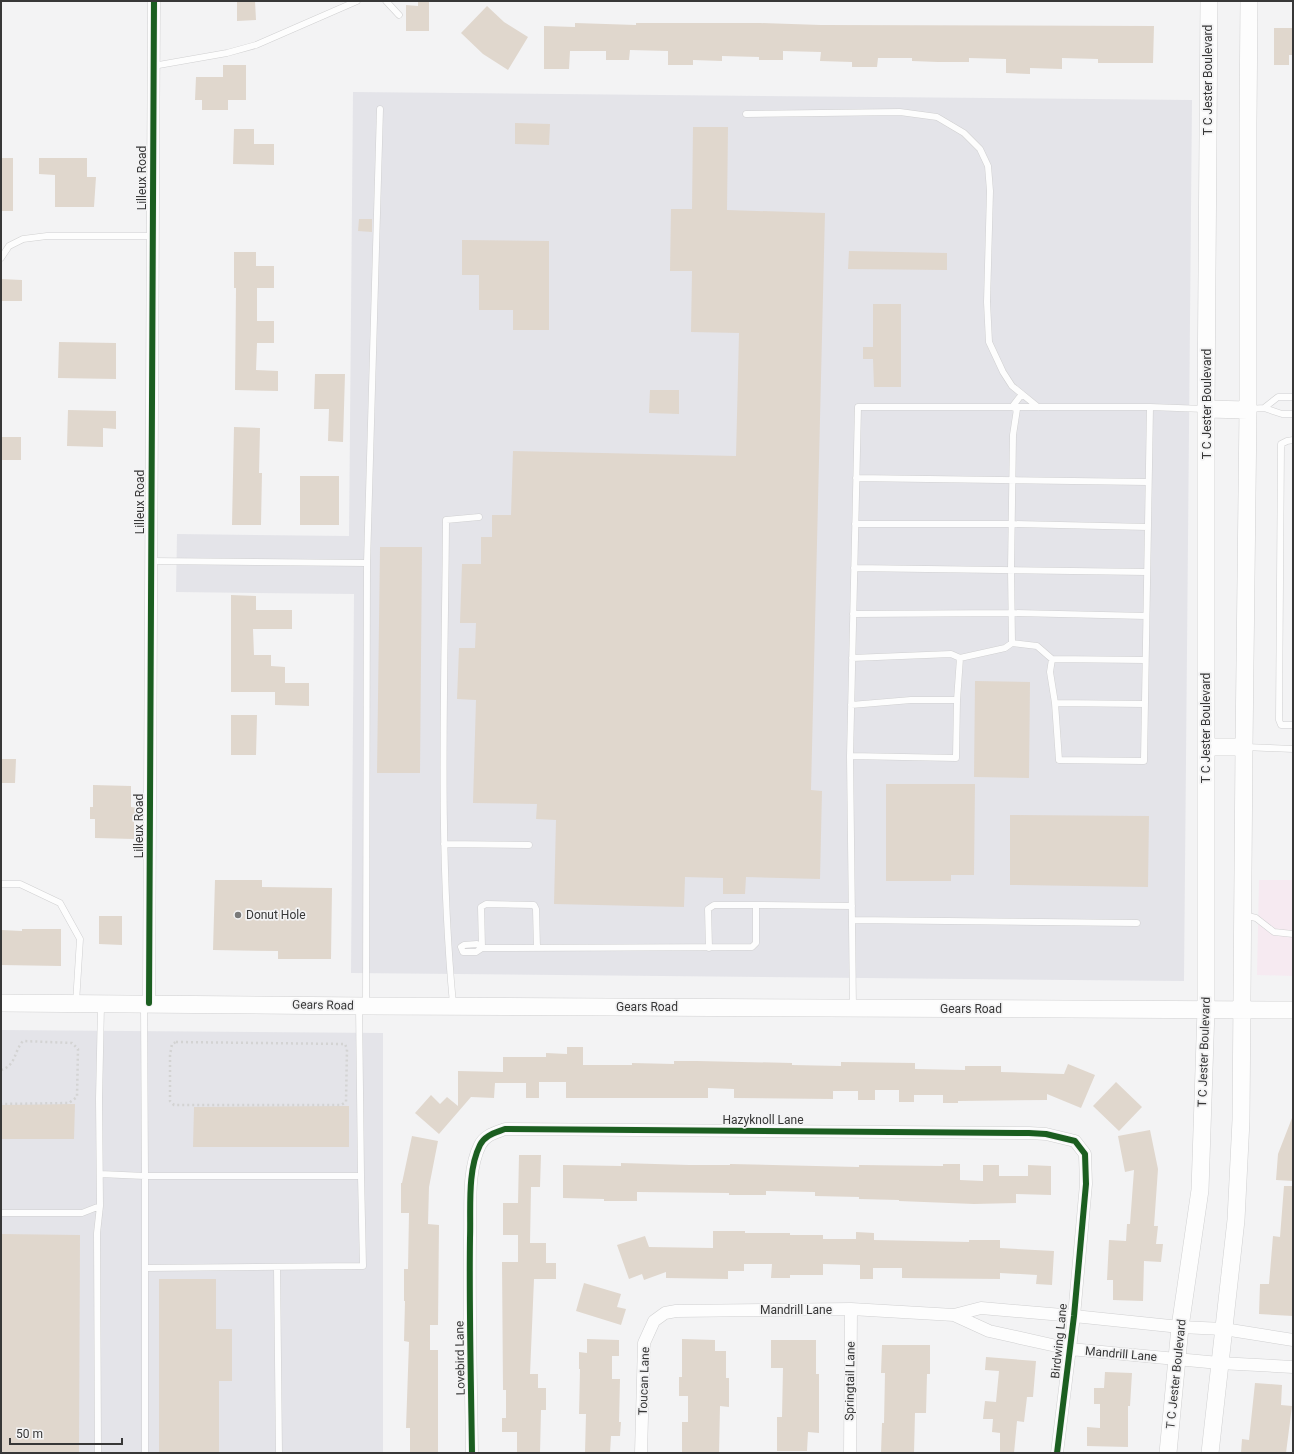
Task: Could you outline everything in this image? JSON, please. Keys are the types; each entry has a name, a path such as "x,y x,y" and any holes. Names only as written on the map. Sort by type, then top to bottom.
{"main road":[{"name":"T C Jester Boulevard","path":"1168,1453 1180,1327 1200,1190 1206,1009 1208,1"},
{"path":"1210,1453 1236,1220 1241,1127 1244,747 1256,409 1248,114 1249,1"},
{"path":"1206,409 1256,409"},
{"path":"1206,747 1244,747"},
{"name":"Gears Road","path":"1,1002 362,1006 1293,1010"}],"street":[{"name":"Lilleux Road","path":"146,1003 151,561 154,1"},
{"name":"Hazyknoll Lane","path":"470,1262 471,1186 475,1161 480,1144 488,1135 505,1129 1046,1134 1075,1141 1085,1154 1086,1184 1081,1232"},
{"name":"Birdwing Lane","path":"1057,1453 1074,1316 1081,1232"},
{"name":"Lovebird Lane","path":"470,1262 472,1453"},
{"name":"Mandrill Lane","path":"709,1310 851,1309 954,1315 981,1308 1180,1327 1224,1329 1293,1340"},
{"name":"Springtail Lane","path":"850,1453 851,1309"},
{"name":"Toucan Lane","path":"641,1453 644,1343 654,1321 665,1313 676,1311 709,1310"},
{"name":"Mandrill Lane","path":"954,1315 989,1331 1070,1349 1220,1363 1293,1367"}],"lane":[{"path":"153,66 227,53 256,45 358,1"},
{"path":"386,1 399,15"},
{"path":"145,1268 363,1266 361,1176 367,563 380,109"},
{"path":"746,114 900,112 937,117 964,133 980,149 988,166 990,191 987,302 989,342 1002,372 1012,386 1038,407"},
{"path":"1,258 9,246 23,239 47,236 153,236"},
{"path":"1012,407 1022,394"},
{"path":"1256,409 1278,397 1293,397"},
{"path":"853,1008 850,756 858,407 1150,407 1206,409"},
{"path":"1012,407 1017,409 1013,435 1011,524 1012,643"},
{"path":"1052,659 1050,672 1055,703 1060,760 1144,761 1150,407"},
{"path":"1256,409 1282,414 1293,414"},
{"path":"1293,440 1281,444 1279,720 1281,725 1293,725"},
{"path":"856,478 1148,482"},
{"path":"453,1006 448,947 444,844 446,520 479,517"},
{"path":"855,524 1011,524 1148,527"},
{"path":"151,561 367,563"},
{"path":"854,568 1147,572"},
{"path":"853,614 1011,613 1146,616"},
{"path":"852,658 951,654 960,658 1005,648 1012,643 1037,646 1052,659 1145,660"},
{"path":"850,756 956,758 957,700 960,658"},
{"path":"851,706 911,700 957,700"},
{"path":"1055,703 1144,704"},
{"path":"1244,747 1293,749"},
{"path":"444,844 529,845"},
{"path":"1,884 20,884 60,903 80,939 76,1003"},
{"path":"482,948 481,907 486,904 534,905 536,908 537,948"},
{"path":"709,948 708,908 714,905 852,906"},
{"path":"448,947 461,947 464,945 476,944 482,948 752,947 756,943 756,905"},
{"path":"1243,914 1256,918 1274,932 1293,934"},
{"path":"852,920 1137,923"},
{"path":"98,1453 97,1233 100,1206 99,1099 101,1003"},
{"path":"145,1453 146,1003"},
{"path":"100,1174 145,1176 361,1176"},
{"path":"1,1213 82,1213 100,1206"},
{"path":"277,1267 278,1453"}],"path":[{"path":"1,1070 6,1068 15,1059 17,1050 23,1041 72,1043 78,1049 77,1097 73,1100 68,1103 1,1104"},
{"path":"176,1042 345,1044 348,1049 346,1102 341,1105 174,1105 170,1101 170,1055 172,1044 176,1042"}],"shaded area":[{"path":"353,92 1192,100 1184,981 351,973 354,594 176,592 177,534 349,536"},
{"path":"1259,880 1293,880 1293,976 1257,975"},
{"path":"1,1030 383,1033 383,1453 1,1453"}],"building":[{"path":"237,1 255,1 256,20 237,21"},
{"path":"418,1 429,1 429,31 406,31 406,5 418,6"},
{"path":"487,6 504,22 528,37 508,70 483,54 461,33"},
{"path":"575,23 636,25 636,23 760,23 821,25 1154,26 1153,63 1098,63 1098,59 1062,58 1062,69 1030,68 1030,74 1006,73 1006,59 969,58 969,62 938,62 912,61 912,58 878,58 877,67 852,67 852,62 820,61 821,52 783,51 783,60 759,60 759,57 722,56 722,61 693,60 693,65 668,65 668,51 630,50 629,60 606,60 606,51 570,51 569,69 544,69 544,26 575,27"},
{"path":"1274,28 1293,28 1293,55 1289,55 1289,65 1274,65"},
{"path":"223,65 246,65 246,100 228,100 228,110 202,110 202,100 195,100 196,77 223,77"},
{"path":"515,123 550,124 549,145 515,144"},
{"path":"693,127 728,127 727,210 825,213 811,790 822,791 820,879 746,877 745,894 723,894 723,878 685,877 684,907 554,904 556,820 536,819 537,804 473,803 476,700 457,699 459,648 475,648 476,623 460,623 462,564 481,564 481,537 492,537 492,515 511,515 513,451 736,456 739,333 691,332 692,271 670,271 671,209 692,209"},
{"path":"234,129 254,129 254,144 274,144 274,165 233,164"},
{"path":"1,158 13,158 13,211 1,211"},
{"path":"39,158 87,158 87,177 96,177 94,207 55,207 55,175 39,174"},
{"path":"359,219 372,219 372,232 358,231"},
{"path":"462,240 549,241 549,330 513,330 513,310 479,310 479,275 462,275"},
{"path":"849,251 947,253 947,270 848,269"},
{"path":"234,252 256,252 256,266 274,266 274,288 257,288 257,321 274,321 274,343 257,343 256,370 278,371 278,391 235,390 236,288 234,288"},
{"path":"1,279 22,280 22,301 1,301"},
{"path":"873,304 901,304 901,387 874,387 873,359 863,359 863,347 873,347"},
{"path":"59,342 116,343 116,379 58,378"},
{"path":"315,374 345,374 343,442 328,441 329,409 314,409"},
{"path":"650,390 679,390 679,414 649,413"},
{"path":"68,410 116,411 116,429 103,428 103,447 67,446"},
{"path":"234,427 260,428 259,473 262,473 261,525 232,525"},
{"path":"1,437 21,437 21,460 1,460"},
{"path":"300,476 339,476 339,525 300,525"},
{"path":"380,547 422,547 420,773 377,773"},
{"path":"231,595 256,596 256,610 292,610 292,629 253,629 254,655 271,655 271,666 285,667 285,683 309,683 309,706 275,705 275,692 231,692"},
{"path":"975,681 1030,682 1029,778 974,777"},
{"path":"231,715 257,715 256,755 231,755"},
{"path":"1,759 16,759 15,783 1,783"},
{"path":"886,784 975,784 974,875 951,875 951,881 886,881"},
{"path":"93,785 131,786 131,807 137,808 137,820 134,820 134,839 95,838 95,819 90,819 90,807 93,807"},
{"path":"1010,815 1149,816 1148,887 1010,885"},
{"path":"215,880 262,880 262,887 332,888 331,959 278,959 278,951 213,950"},
{"path":"99,916 122,916 122,945 99,944"},
{"path":"22,929 61,929 61,966 1,965 1,930 22,931"},
{"path":"567,1047 583,1047 583,1065 632,1065 632,1063 674,1064 674,1061 792,1063 792,1065 841,1066 841,1062 915,1063 915,1069 965,1070 965,1066 1001,1066 1001,1072 1064,1074 1068,1064 1095,1075 1081,1108 1047,1094 1047,1100 958,1101 958,1103 943,1103 943,1095 914,1095 914,1102 899,1102 899,1090 875,1090 875,1100 858,1100 858,1091 833,1091 833,1099 734,1098 734,1089 708,1088 708,1098 566,1098 566,1082 539,1082 539,1098 526,1098 526,1083 495,1083 494,1098 471,1097 439,1134 415,1113 431,1095 440,1104 447,1097 458,1106 458,1071 503,1072 503,1057 546,1057 546,1053 567,1054"},
{"path":"1116,1082 1142,1107 1119,1131 1093,1106"},
{"path":"75,1104 74,1139 1,1139 1,1105"},
{"path":"349,1106 349,1147 193,1147 194,1107"},
{"path":"1292,1118 1293,1181 1276,1180 1278,1154"},
{"path":"1150,1130 1158,1169 1154,1226 1158,1226 1156,1244 1163,1244 1161,1262 1144,1261 1143,1301 1113,1300 1113,1280 1107,1280 1109,1240 1126,1241 1127,1224 1130,1224 1134,1170 1125,1172 1118,1136"},
{"path":"412,1136 438,1141 429,1187 428,1224 439,1225 438,1325 430,1325 430,1350 438,1350 438,1453 410,1453 410,1428 406,1428 409,1342 404,1341 404,1269 408,1269 409,1213 401,1213 401,1183"},
{"path":"519,1155 541,1155 540,1187 531,1187 530,1243 546,1243 546,1263 556,1263 556,1279 534,1279 530,1374 538,1374 538,1388 546,1388 546,1410 541,1410 540,1453 517,1452 517,1432 502,1432 502,1418 506,1418 506,1390 503,1390 502,1262 518,1262 518,1235 503,1235 503,1203 518,1203"},
{"path":"621,1163 859,1167 859,1165 943,1166 943,1164 960,1164 960,1180 983,1181 983,1165 999,1165 999,1176 1028,1176 1028,1165 1051,1166 1051,1195 1016,1194 1016,1203 974,1204 859,1199 859,1197 815,1196 815,1192 766,1191 766,1195 637,1192 637,1201 604,1201 604,1199 563,1198 563,1165 621,1166"},
{"path":"1284,1186 1293,1186 1293,1316 1259,1314 1260,1284 1269,1284 1273,1236 1280,1237"},
{"path":"713,1231 823,1235 823,1239 856,1239 856,1232 874,1233 874,1240 969,1242 969,1240 1000,1240 1000,1248 1054,1251 1052,1285 1036,1284 1037,1275 1000,1273 1000,1279 902,1278 902,1268 873,1268 873,1279 860,1279 860,1265 823,1264 823,1275 790,1275 790,1278 771,1278 772,1264 744,1264 744,1271 728,1271 728,1279 666,1278 666,1272 644,1280 642,1274 629,1279 617,1245 645,1236 649,1247 713,1248"},
{"path":"1,1234 80,1235 79,1453 1,1453"},
{"path":"159,1279 216,1279 216,1329 232,1329 232,1381 219,1381 219,1453 159,1453"},
{"path":"584,1283 621,1294 617,1307 626,1309 621,1325 576,1311"},
{"path":"587,1339 619,1340 619,1356 612,1356 612,1379 620,1379 620,1436 611,1436 610,1453 585,1453 586,1414 579,1414 579,1352 587,1353"},
{"path":"682,1339 715,1340 715,1351 726,1351 726,1378 729,1378 729,1407 720,1406 719,1453 682,1453 682,1422 688,1422 688,1396 679,1396 679,1377 682,1377"},
{"path":"771,1340 816,1340 816,1374 819,1374 819,1433 808,1432 807,1451 777,1451 777,1417 782,1417 783,1368 771,1368"},
{"path":"882,1345 930,1345 930,1374 927,1374 926,1413 915,1413 914,1453 881,1453 882,1423 884,1423 885,1373 881,1373"},
{"path":"986,1357 1036,1361 1033,1397 1027,1397 1024,1422 1017,1421 1014,1453 1000,1453 1000,1433 992,1432 993,1419 983,1419 985,1401 996,1402 999,1371 985,1370"},
{"path":"1105,1372 1132,1373 1130,1406 1128,1406 1128,1447 1087,1446 1087,1427 1100,1428 1100,1404 1094,1404 1094,1388 1104,1388"},
{"path":"1255,1383 1282,1385 1281,1405 1292,1406 1286,1453 1241,1453 1242,1439 1249,1440"}],"cycle path":[{"path":"149,1003 154,1"},
{"path":"472,1453 470,1291 471,1178 476,1155 482,1142 491,1135 505,1129 1029,1133 1046,1134 1075,1141 1085,1154 1086,1184 1074,1316 1057,1453"}],"place":[{"name":"Donut Hole","path":"238,915"}]}
